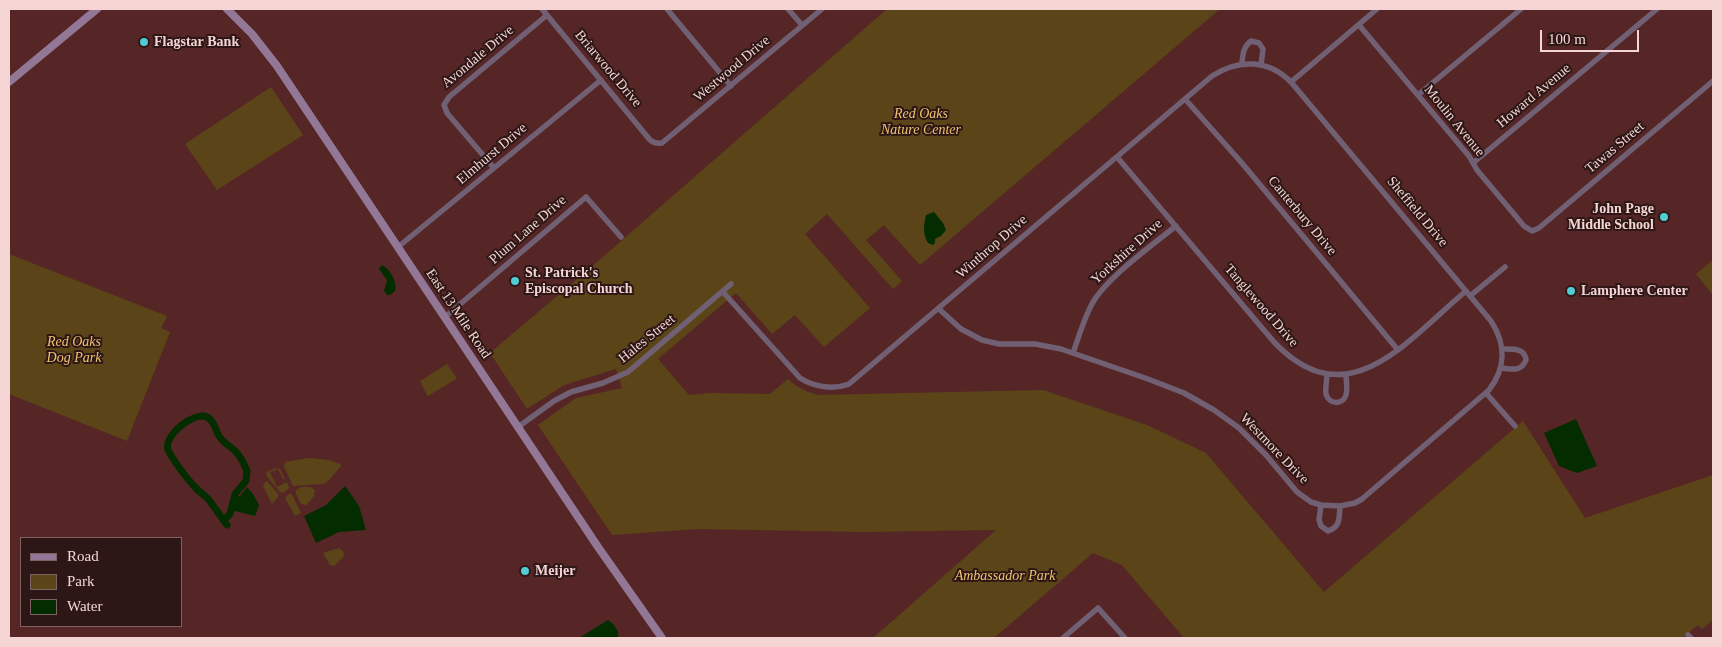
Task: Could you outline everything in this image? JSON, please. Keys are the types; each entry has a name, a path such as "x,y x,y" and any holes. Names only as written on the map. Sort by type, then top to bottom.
{"main road":[{"path":"9,82 97,9"},
{"name":"East 13 Mile Road","path":"226,9 252,34 277,66 598,547 662,638"}],"street":[{"name":"Briarwood Drive","path":"542,9 650,140 656,143"},
{"path":"667,9 731,86"},
{"path":"788,9 802,25"},
{"name":"Westwood Drive","path":"656,143 662,143 822,9"},
{"path":"1291,82 1377,9"},
{"path":"1418,95 1521,9"},
{"name":"Howard Avenue","path":"1473,163 1657,9"},
{"name":"Avondale Drive","path":"494,168 446,113 444,105 449,97 547,15"},
{"name":"Moulin Avenue","path":"1358,25 1418,95 1524,226 1532,231"},
{"path":"1242,64 1244,50 1251,41 1259,43 1263,49 1261,65"},
{"name":"Winthrop Drive","path":"723,292 794,372 809,384 837,387 849,384 939,310 1219,71 1234,65 1261,65 1277,72 1291,82"},
{"name":"Elmhurst Drive","path":"398,247 601,80"},
{"name":"Tawas Street","path":"1532,231 1539,228 1713,81"},
{"name":"Sheffield Drive","path":"1291,82 1497,330 1503,349 1501,368"},
{"name":"Canterbury Drive","path":"1185,99 1247,169 1398,350"},
{"name":"Tanglewood Drive","path":"1116,157 1282,351 1303,366 1327,374 1346,374 1372,368 1384,361 1468,293"},
{"name":"Plum Lane Drive","path":"445,317 586,197 621,237"},
{"name":"Yorkshire Drive","path":"1073,353 1086,316 1098,294 1110,281 1176,226"},
{"path":"1468,293 1505,267"},
{"name":"Hales Street","path":"518,427 554,401 571,392 608,381 628,372 731,284"},
{"name":"Westmore Drive","path":"939,310 960,330 982,340 999,344 1045,346 1073,353 1164,385 1214,410 1252,440 1297,492 1321,506 1340,506 1355,502 1369,494 1486,393 1494,384 1501,368"},
{"path":"1501,368 1517,369 1523,366 1526,360 1526,356 1521,351 1503,349"},
{"path":"1327,374 1327,396 1330,401 1336,403 1346,395 1346,374"},
{"path":"1486,393 1515,426"},
{"path":"1321,506 1320,526 1328,531 1338,524 1340,506"},
{"path":"1063,638 1098,608 1125,638"}],"green space":[{"path":"887,9 1220,9 920,265 884,225 866,240 902,281 893,289 827,214 805,234 870,308 824,347 795,315 772,334 736,293 658,359 689,395 710,393 770,394 788,379 802,389 819,395 1043,390 1147,425 1206,453 1324,592 1523,421 1585,518 1713,475 1713,620 1702,629 1698,625 1682,638 1184,638 1122,565 1093,553 994,638 873,638 996,530 864,532 697,529 612,535 538,425 576,398 622,388 616,369 564,385 527,409 490,353"},
{"path":"271,87 303,135 217,190 185,144"},
{"name":"Red Oaks Dog Park","path":"9,254 167,316 161,328 170,332 127,441 9,394"},
{"path":"1713,260 1713,295 1696,274"},
{"path":"447,364 456,379 428,396 420,381"},
{"path":"309,458 329,460 342,465 323,484 293,486 284,467 285,462"},
{"path":"275,468 280,469 285,479 283,479 278,469 270,472 277,487 287,482 289,488 283,493 280,492 266,475 267,472"},
{"path":"267,481 278,494 278,497 272,504 263,486"},
{"path":"301,487 310,487 315,490 314,496 306,505 301,504 296,494 296,490"},
{"path":"290,493 301,513 295,516 285,498"},
{"path":"339,548 343,551 344,556 334,566 330,565 323,553"}],"water":[{"path":"934,212 946,230 935,239 933,245 928,243 924,229 926,215"},
{"path":"382,265 390,272 394,279 395,291 390,295 387,295 384,291 387,280 379,269"},
{"path":"1576,419 1597,466 1577,473 1559,466 1544,433"},
{"path":"345,486 359,506 366,530 339,532 316,543 304,516 326,505"},
{"path":"247,487 259,505 255,516 231,510 234,496 240,496"},
{"path":"608,620 616,628 618,638 579,638"}],"waterway":[{"path":"224,520 230,514 235,494 246,481 247,471 238,454 219,436 212,421 202,416 188,421 175,431 170,438 168,450 184,474 209,500 227,525"}],"place":[{"name":"Flagstar Bank","path":"144,42"},
{"name":"John Page Middle School","path":"1664,217"},
{"name":"St. Patrick's Episcopal Church","path":"515,281"},
{"name":"Lamphere Center","path":"1571,291"},
{"name":"Meijer","path":"525,571"}],"park label":[{"name":"Red Oaks Nature Center","path":"921,122"},
{"name":"Ambassador Park","path":"1005,576"}]}
